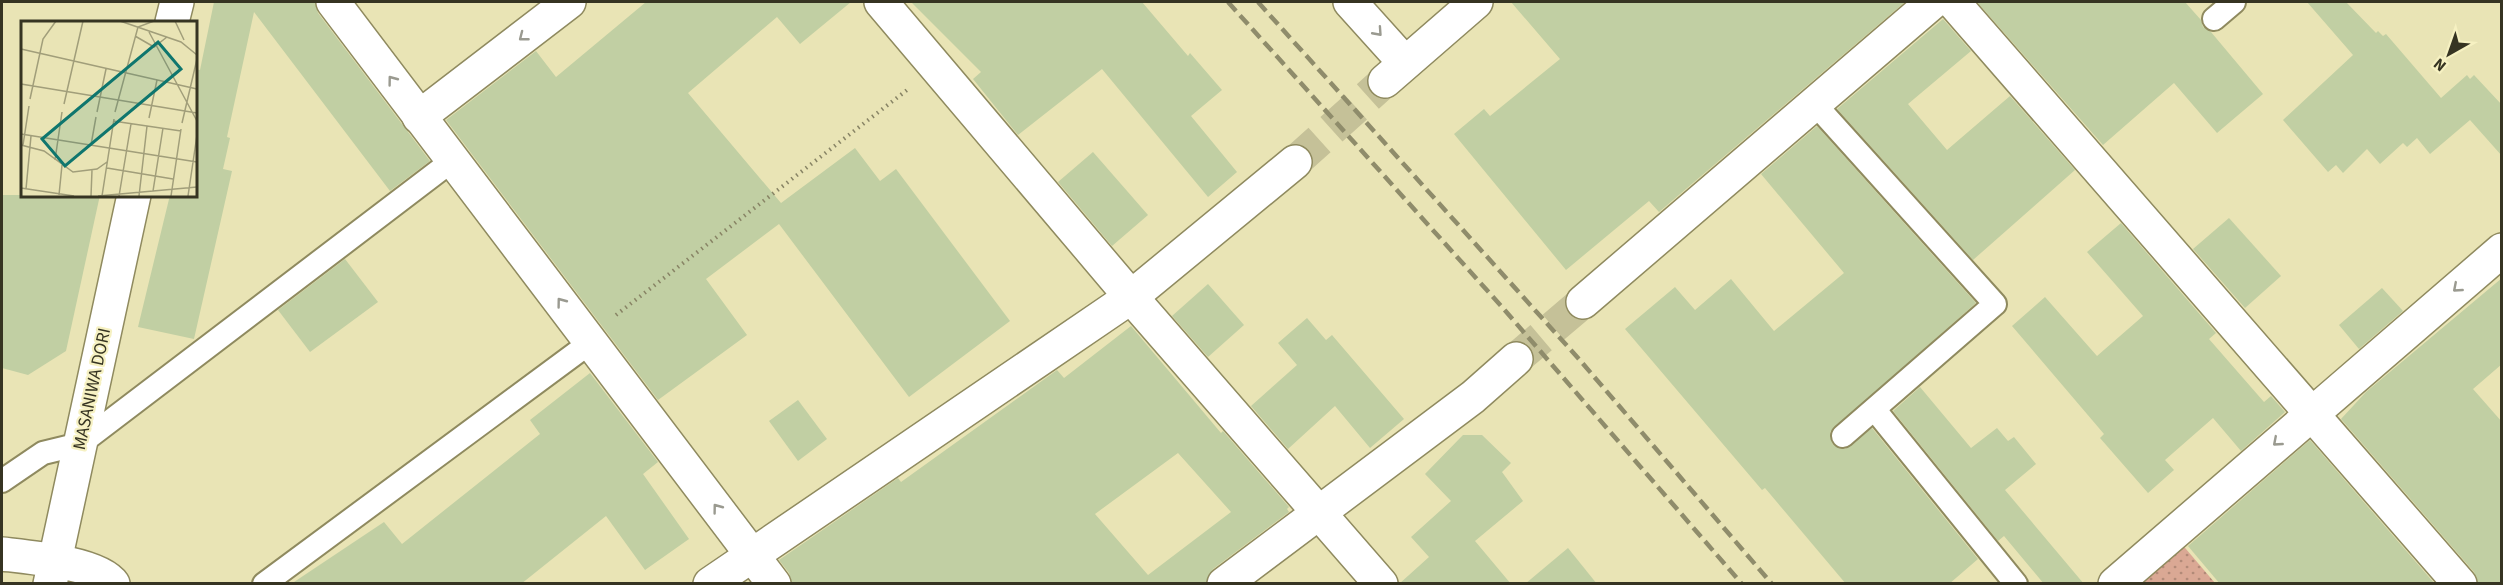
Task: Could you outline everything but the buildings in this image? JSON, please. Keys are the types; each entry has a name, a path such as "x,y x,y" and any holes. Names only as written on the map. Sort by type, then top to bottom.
{"street":[{"path":"172,21 177,2"},
{"path":"333,2 774,584"},
{"path":"419,117 569,2"},
{"path":"881,2 1131,297 1381,584"},
{"path":"1350,2 1395,72 1476,2"},
{"path":"1583,302 1933,2"},
{"path":"1953,2 2460,584"},
{"path":"710,584 1131,297 1295,162"},
{"name":"MASANIWA DORI","path":"53,572 134,196"},
{"path":"2115,584 2502,249"},
{"path":"1224,584 1318,511 1473,398 1516,359"},
{"path":"2,555 53,572 108,576 113,584"}],"lane":[{"path":"2214,19 2234,2"},
{"path":"1814,103 1995,304 1843,436"},
{"path":"2,481 43,453 80,444 453,160"},
{"path":"264,584 589,340"},
{"path":"1875,410 2016,584"}],"path":[{"path":"589,340 936,67"}],"shaded area":[{"path":"2180,542 2215,583 2133,584"}],"tunnel":[{"path":"1295,162 1385,81"},
{"path":"1516,359 1583,302"}],"railway":[{"path":"1228,2 1502,307 1742,584"},
{"path":"1258,2 1578,358 1772,584"}]}
